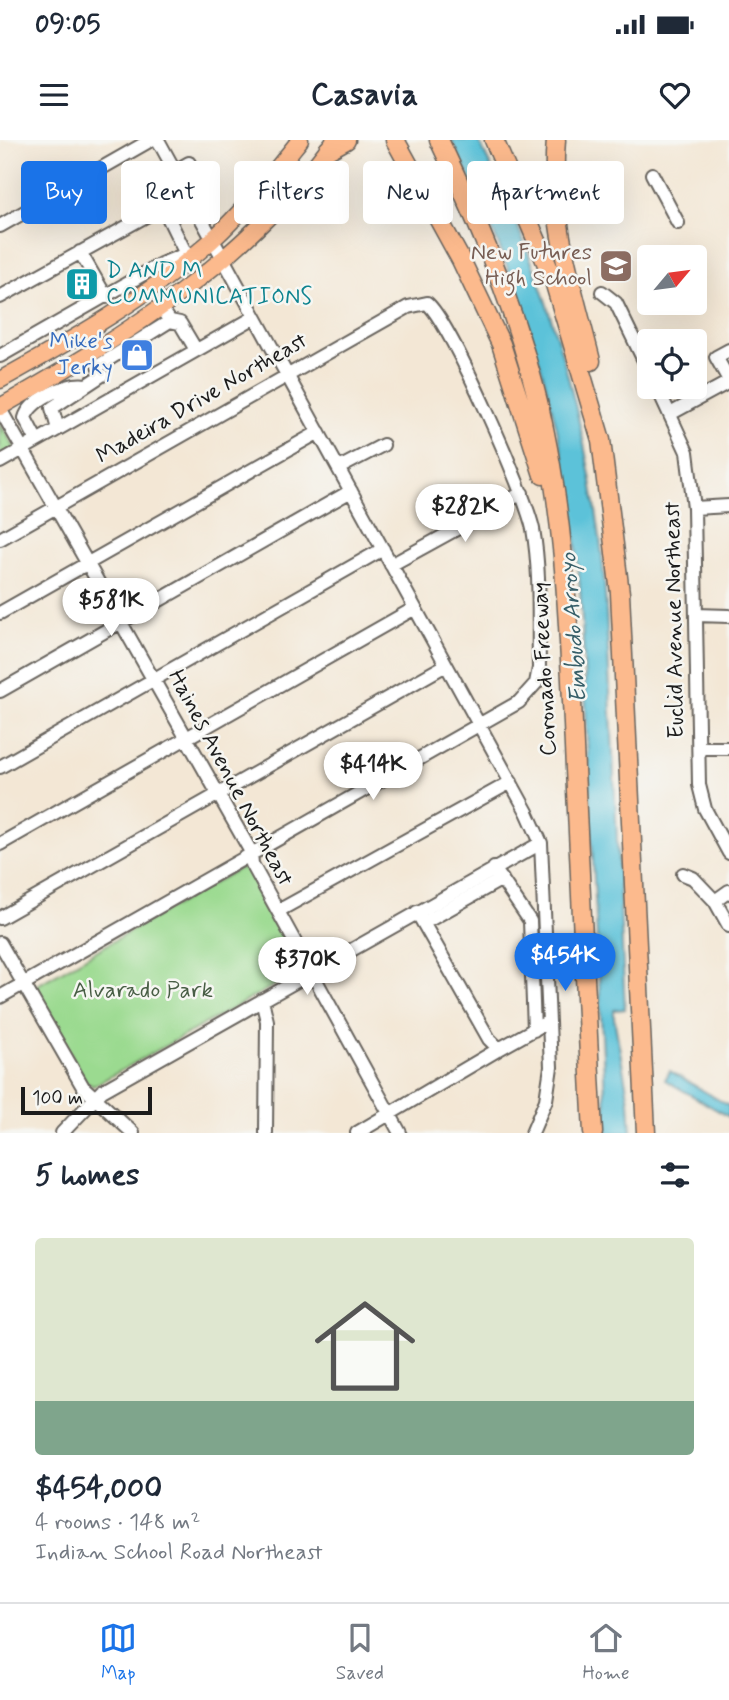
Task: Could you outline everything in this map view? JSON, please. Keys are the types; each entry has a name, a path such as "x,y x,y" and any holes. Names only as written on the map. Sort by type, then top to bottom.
{"highway":[{"path":"331,145 346,140"},
{"path":"394,140 461,260 501,344 562,539"},
{"name":"Coronado Freeway","path":"439,140 487,243 520,334 543,424 562,539 569,618 593,1133"},
{"path":"494,140 554,281 601,440"},
{"path":"556,140 556,224 597,388 620,593 646,1133"}],"main road":[{"path":"0,380 96,326 212,240 267,182 300,140"},
{"path":"0,408 97,365 165,315 279,207 331,145"}],"street":[{"path":"0,226 132,145 151,140"},
{"path":"158,140 169,161"},
{"path":"652,174 678,223"},
{"path":"0,297 129,224"},
{"path":"0,356 161,264 188,256 172,224"},
{"path":"203,224 511,782 541,842 548,985 549,1078 546,1100 532,1133"},
{"path":"80,252 106,297"},
{"path":"602,292 616,303 637,346"},
{"name":"Madeira Drive Northeast","path":"0,539 287,373 408,307 427,303 436,310 451,337 522,493"},
{"path":"165,315 180,323 197,350"},
{"path":"0,462 255,317"},
{"path":"670,414 729,381 716,357 729,350"},
{"path":"97,365 114,397"},
{"path":"58,429 52,408 86,385 97,365"},
{"path":"37,441 26,418 29,408 71,384 86,385"},
{"name":"Euclid Avenue Northeast","path":"663,399 691,466 695,508 702,799 729,853"},
{"name":"Haines Avenue Northeast","path":"0,408 219,793 251,852 252,864 400,1133"},
{"path":"0,613 319,432"},
{"path":"339,468 383,444"},
{"path":"0,691 351,491"},
{"path":"0,997 530,694 539,668 535,551 530,515 522,493 391,565"},
{"path":"695,508 729,506"},
{"path":"0,767 383,549"},
{"path":"0,844 415,608"},
{"path":"696,615 729,616"},
{"path":"0,918 446,665"},
{"path":"699,748 729,748"},
{"path":"278,911 511,782"},
{"path":"62,1133 93,1098 312,971 420,918 498,874 541,842"},
{"path":"498,874 530,921 534,1030"},
{"path":"683,874 693,878 715,901 729,926"},
{"path":"715,901 729,891"},
{"path":"420,918 489,1039 499,1049"},
{"path":"0,943 83,1087 133,1133"},
{"path":"532,986 548,985"},
{"path":"262,1000 267,1021 266,1133"},
{"path":"357,1133 549,1021"}],"green space":[{"path":"0,423 16,450 0,459"},
{"name":"Alvarado Park","path":"240,868 249,871 297,960 298,968 293,975 93,1086 86,1082 34,987"}],"water":[{"path":"451,140 478,140 488,161 467,161 467,173"},
{"path":"490,224 517,224 537,277 567,371 579,419 600,539 625,1009 614,1010 614,1018 629,1101 631,1133 607,1133 582,624 568,484 549,395 507,265"},
{"path":"670,1071 729,1106 729,1117 665,1080"}],"place":[{"name":"New Futures High School","path":"616,266"},
{"name":"D AND M COMMUNICATIONS","path":"82,284"},
{"name":"Mike's Jerky","path":"137,355"}],"water label":[{"name":"Embudo Arroyo","path":"574,628"}]}
